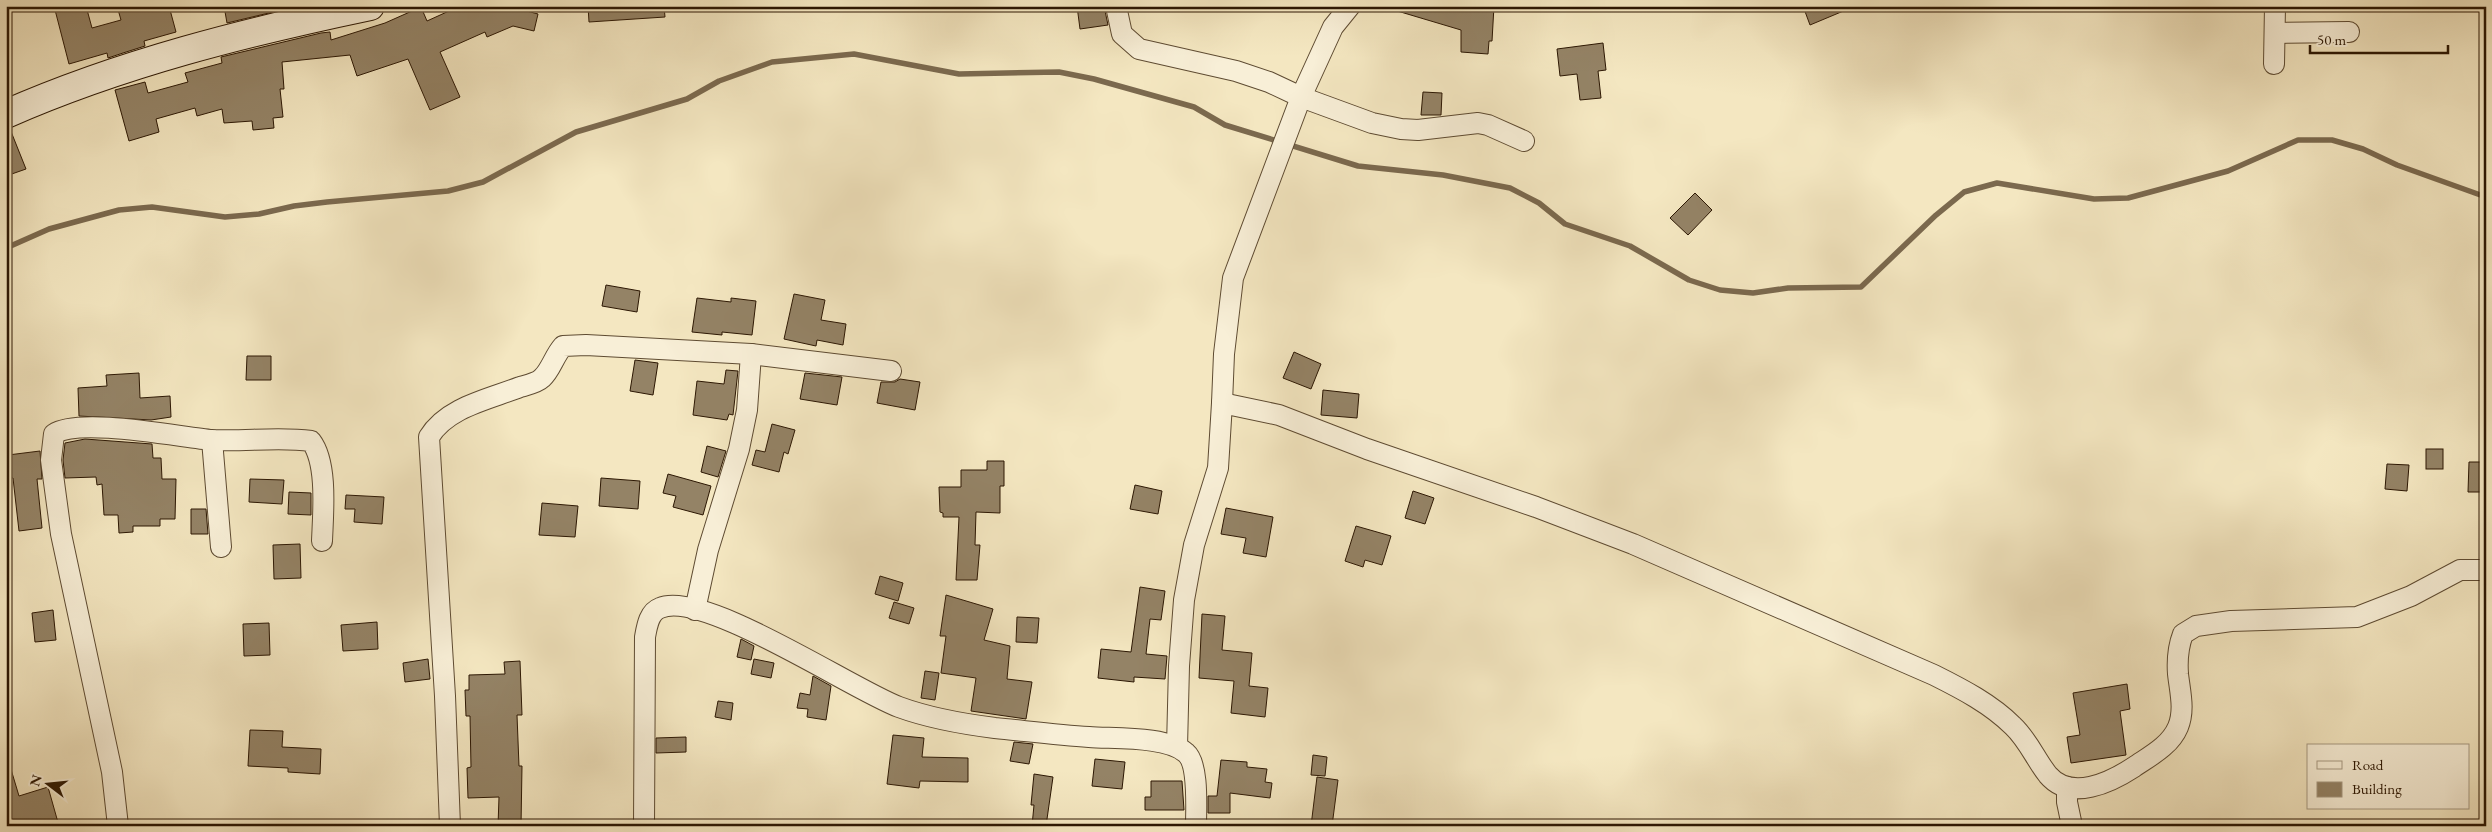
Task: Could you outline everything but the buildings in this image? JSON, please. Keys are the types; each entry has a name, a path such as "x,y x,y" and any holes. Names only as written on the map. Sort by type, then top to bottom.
{"street":[{"path":"6,114 60,91 164,55 370,6"},
{"path":"1116,6 1122,34 1139,49 1236,72 1277,85 1301,97 1372,123 1401,129 1418,130 1478,123 1488,125 1524,141"},
{"path":"1178,747 1179,666 1184,600 1194,545 1218,468 1224,354 1233,278 1301,97 1333,27 1350,6"},
{"path":"2274,64 2275,6"},
{"path":"2275,33 2349,32"},
{"path":"450,826 445,696 430,437 434,429 455,414 482,400 541,380 554,355 563,346 586,345 751,354 891,370"},
{"path":"695,610 708,550 739,449 747,410 751,354"},
{"path":"1222,403 1279,415 1367,449 1536,507 1633,544 1934,675 1966,691 2014,726 2049,776 2068,787 2078,790 2125,773 2162,749 2178,728 2182,713 2178,649 2182,634 2196,626 2231,622 2357,617 2411,596 2460,570 2486,570"},
{"path":"118,826 110,762 61,534 51,460 54,434 61,429 113,428 212,440 299,440 311,442 316,448 321,469 322,541"},
{"path":"212,440 221,547"},
{"path":"644,826 644,664 647,623 659,608 680,607 734,623 898,706 924,714 994,728 1139,741 1178,747 1187,753 1194,764 1196,826"},
{"path":"2068,787 2066,802 2072,826"}],"waterway":[{"path":"6,248 49,229 119,210 152,207 225,217 259,214 294,206 327,202 448,191 483,182 576,132 687,99 719,81 772,62 854,54 959,74 1059,72 1094,79 1194,107 1225,125 1358,166 1443,175 1510,188 1539,203 1565,224 1630,246 1689,280 1720,290 1753,293 1788,288 1861,287 1936,215 1964,192 1997,183 2094,199 2128,198 2228,171 2298,140 2332,140 2363,149 2397,165 2486,197"}]}
